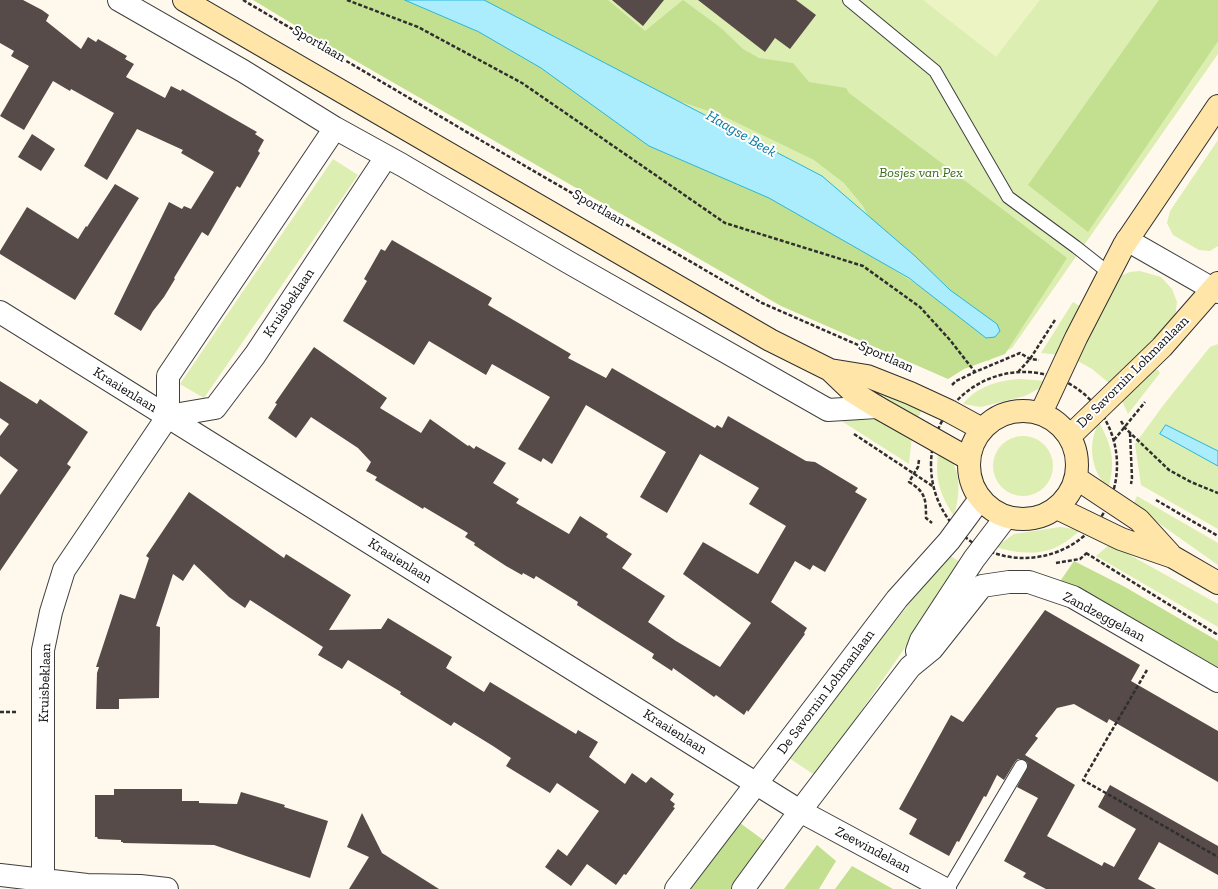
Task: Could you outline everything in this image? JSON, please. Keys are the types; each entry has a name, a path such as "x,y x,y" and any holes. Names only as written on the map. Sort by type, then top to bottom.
{"main road":[{"name":"Sportlaan","path":"184,0 704,303 770,340 830,370 853,392 969,459"},
{"path":"1041,413 1063,365 1127,240 1218,106"},
{"name":"De Savornin Lohmanlaan","path":"1070,436 1162,347 1216,288"},
{"name":"Sportlaan","path":"830,370 867,376 910,393 949,411 982,429"},
{"path":"1028,410 1041,413 1057,422 1070,436 1076,449 1078,464 1076,478 1069,495 1057,508 1041,517 1019,519 1006,517 990,508 980,499 971,480 969,459 971,448 982,429 992,421 1003,414 1028,410"},
{"path":"1076,478 1139,520 1172,557"},
{"path":"1057,508 1122,539 1172,557 1218,583"}],"street":[{"path":"119,0 243,71 335,128 828,410 877,407"},
{"path":"168,416 168,376 335,128"},
{"name":"Kruisbeklaan","path":"43,884 44,650 51,612 64,570 168,416 214,408 255,354 386,157"},
{"name":"De Savornin Lohmanlaan","path":"1127,240 1216,288"},
{"name":"Kraaienlaan","path":"0,312 800,811"},
{"name":"De Savornin Lohmanlaan","path":"676,889 897,599 949,541 980,499"},
{"path":"743,889 800,811 910,667 921,640 974,559 1006,517"},
{"name":"Zandzeggelaan","path":"910,667 932,649 982,586 1009,582 1029,582 1073,596 1218,681"},
{"name":"Zeewindelaan","path":"800,811 947,889"},
{"path":"0,875 43,884 140,886 167,889"}],"lane":[{"path":"849,0 936,71 1008,196 1109,273"},
{"path":"947,889 1021,766"}],"path":[{"name":"Sportlaan","path":"243,0 482,141 762,303 869,350"},
{"path":"347,0 418,27 522,83 725,223 863,266 920,307 950,340 975,372"},
{"path":"936,405 956,381 1020,352 1030,359 1063,365"},
{"path":"945,383 952,385"},
{"path":"952,385 954,390"},
{"path":"955,395 957,400"},
{"path":"828,410 838,424 934,487"},
{"path":"1125,428 1169,470 1218,494"},
{"path":"923,432 920,443 918,467 909,482 919,488 925,498 926,518 938,528 949,541"},
{"path":"1117,476 1121,479"},
{"path":"1126,481 1137,488"},
{"path":"1151,496 1218,536"},
{"path":"1071,546 1076,547"},
{"path":"1080,549 1218,635"},
{"path":"1160,647 1083,780 1218,857"}],"green space":[{"path":"253,0 405,0 479,32 541,68 649,146 769,198 886,265 919,286 986,338 997,324 950,290 915,256 868,216 863,206 844,183 814,160 723,116 676,100 484,0 608,0 645,31 683,0 721,28 743,49 759,58 793,63 809,82 846,88 849,93 1067,258 1005,354 964,369 948,379 781,306 316,38"},
{"name":"Bosjes van Pex","path":"263,0 1218,0 1218,54 1012,348 988,361"},
{"path":"923,0 1040,0 996,57"},
{"path":"1159,0 1218,0 1218,41 1088,232 1028,185"},
{"path":"1218,140 1218,246 1210,251 1199,250 1173,235 1167,223 1170,211"},
{"path":"333,159 358,175 204,398 180,384"},
{"path":"1140,271 1161,277 1172,289 1177,302 1175,317 1167,330 1109,383 1092,369 1076,360 1120,276 1130,272"},
{"path":"1073,302 1081,307 1060,355 1041,353"},
{"path":"1218,344 1218,529 1141,485 1135,444 1165,403 1210,347"},
{"path":"1154,369 1158,370 1160,373 1128,414 1121,399"},
{"path":"1020,379 1046,381 1042,387 1025,396 981,407 963,404 974,393 981,389 996,383"},
{"path":"872,385 922,409 918,418 869,392"},
{"path":"840,420 878,420 912,436 909,464"},
{"path":"1099,422 1110,447 1111,454 1112,471 1108,489 1098,474 1093,457 1093,440"},
{"path":"1017,436 1029,436 1040,441 1048,449 1053,460 1051,478 1040,491 1029,496 1017,496 1006,491 998,483 993,472 993,460 998,449 1006,441"},
{"path":"939,449 951,460 957,473 958,495 954,516 941,492 939,484 937,468"},
{"path":"1137,496 1218,543 1218,565 1133,505"},
{"path":"1060,527 1081,530 1067,541 1045,551 1031,553 1009,551 996,547 1014,534"},
{"path":"1110,544 1218,604 1218,627 1096,556"},
{"path":"949,555 963,564 816,776 786,756"},
{"path":"1074,561 1125,587 1218,641 1218,670 1059,583"},
{"path":"740,823 766,842 733,889 691,889"},
{"path":"817,845 836,861 819,889 784,889"},
{"path":"852,866 893,889 835,889"}],"water":[{"name":"Haagse Beek","path":"405,0 484,0 822,176 915,256 950,290 997,324 1000,331 995,337 986,338 909,278 769,198 649,146 541,68 479,32"},
{"path":"1166,425 1218,451 1218,466 1160,434"}],"building":[{"path":"0,0 23,0 42,10 49,15 46,21 81,49 88,37 96,42 98,39 127,56 125,59 134,64 126,77 165,98 171,86 181,91 182,89 257,132 255,134 264,140 258,151 260,153 240,188 237,186 208,236 202,232 164,297 153,311 141,331 114,314 169,202 182,209 184,206 191,209 214,172 181,153 183,150 137,129 107,180 84,166 114,113 71,89 70,91 53,81 24,130 0,116 29,66 11,56 14,51 0,43"},
{"path":"612,0 664,0 643,26"},
{"path":"698,0 796,0 816,15 790,49 775,38 765,52"},
{"path":"32,134 55,149 41,171 18,157"},
{"path":"115,184 139,198 75,300 0,254 0,251 27,207 78,239"},
{"path":"392,240 492,298 488,305 571,354 568,358 606,378 612,368 715,428 717,425 722,428 728,416 806,461 815,462 858,488 855,492 867,499 825,572 813,565 810,570 795,561 771,602 807,628 804,633 805,634 748,712 747,710 744,715 716,695 714,697 673,668 672,671 652,658 654,654 577,605 578,602 536,576 534,579 523,573 522,575 506,566 474,545 475,543 465,537 468,533 424,507 423,509 375,480 377,477 366,471 371,462 358,448 311,417 296,438 268,418 277,404 275,403 314,347 387,398 380,408 421,433 430,419 468,446 469,445 474,449 476,446 506,463 493,483 519,499 516,503 569,534 580,516 608,534 606,537 632,554 622,568 665,596 648,622 676,641 720,667 751,623 683,574 703,542 758,574 786,526 749,504 759,488 700,454 667,513 640,497 666,452 586,405 552,464 543,458 541,462 518,449 550,397 492,364 486,375 429,341 414,365 343,321 367,281 364,279 381,249 385,251"},
{"path":"0,381 37,404 40,399 88,432 67,464 71,467 0,571 0,495 18,470 0,456 0,436 9,424 0,418"},
{"path":"189,492 284,558 286,554 351,595 329,630 381,629 388,618 452,657 446,668 484,692 490,682 576,734 578,730 598,742 589,757 625,784 632,773 646,783 651,777 674,794 670,800 675,804 673,807 675,808 626,875 624,874 616,885 587,864 571,886 545,867 558,849 567,856 599,811 557,783 550,793 506,766 511,758 493,746 454,722 451,726 400,694 401,692 348,660 342,669 318,655 323,647 250,600 245,608 229,597 194,564 183,581 173,574 156,626 160,627 159,698 119,699 119,709 96,709 97,673 99,667 96,667 120,594 135,599 149,558 146,556"},
{"path":"1045,610 1140,665 1131,681 1218,731 1218,782 1109,719 1107,723 1074,704 1057,708 1035,736 1038,738 1025,755 1075,785 1047,836 1102,866 1104,862 1114,867 1136,829 1098,807 1110,785 1218,846 1218,875 1159,842 1138,879 1156,889 1046,889 1023,877 1026,873 1004,861 1038,798 1017,787 1028,766 1027,762 1021,759 1018,759 1015,762 1004,780 997,775 986,797 984,796 959,842 957,841 949,856 909,834 917,819 899,809 951,715 963,722"},
{"path":"114,789 182,789 182,801 237,804 241,792 285,805 284,807 328,821 310,878 214,845 123,843 121,840 98,839 95,837 95,795 114,795"},
{"path":"362,813 382,853 439,889 349,889 369,857 347,847"}]}
